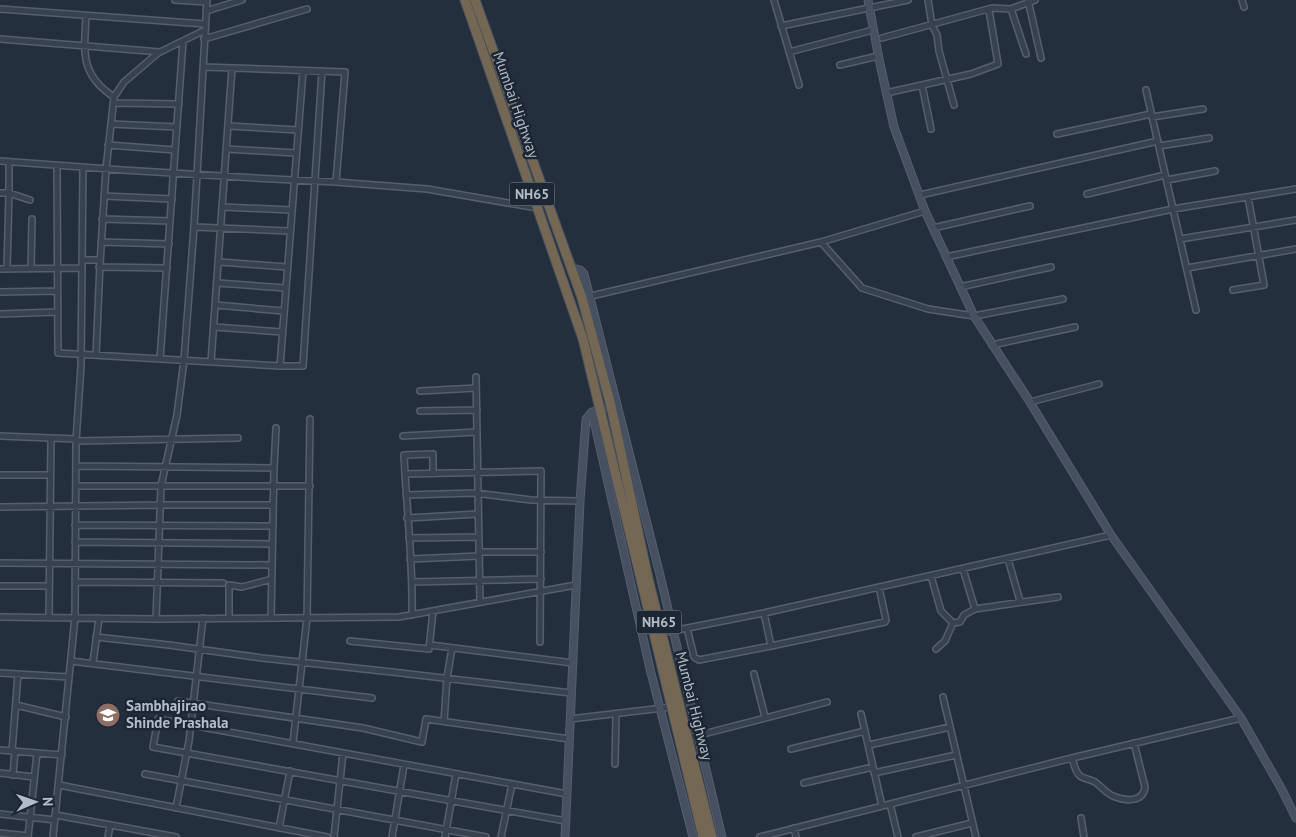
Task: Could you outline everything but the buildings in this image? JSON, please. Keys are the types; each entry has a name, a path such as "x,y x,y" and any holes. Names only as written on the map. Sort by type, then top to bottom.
{"highway":[{"name":"Mumbai Highway","path":"465,0 583,339 595,390 596,411 605,430 703,837"},
{"name":"NH65","path":"475,0 571,268 586,297 614,406"},
{"name":"Mumbai Highway","path":"614,406 662,633 712,837"}],"street":[{"path":"156,619 161,486 177,415 184,360 207,1 175,0"},
{"path":"206,11 239,0"},
{"path":"776,0 781,26 798,85"},
{"path":"781,26 869,4 908,0"},
{"path":"928,0 932,25 937,35 939,51 954,105"},
{"path":"882,38 992,8 1011,9 1028,1 1035,0"},
{"path":"1242,0 1244,7"},
{"path":"1028,1 1041,58"},
{"path":"869,4 878,56 894,127 925,211 974,316 1030,402 1111,535 1240,718 1281,788 1296,818"},
{"path":"0,9 205,27"},
{"path":"204,39 307,9"},
{"path":"1011,9 1026,54"},
{"path":"886,93 971,74 998,64 988,10"},
{"path":"86,16 84,46 90,75 104,91 114,97"},
{"path":"96,355 102,219 114,97 124,82 160,52 183,41 205,27"},
{"path":"789,52 874,30"},
{"path":"0,39 160,52"},
{"path":"160,359 183,41"},
{"path":"840,65 878,56"},
{"path":"202,67 345,72 336,182"},
{"path":"211,362 220,262 232,68"},
{"path":"280,366 286,266 303,71"},
{"path":"57,166 58,353 303,366 322,72"},
{"path":"922,85 931,129"},
{"path":"1146,90 1196,310"},
{"path":"114,103 179,104"},
{"path":"1057,134 1152,116 1204,109"},
{"path":"111,124 177,127"},
{"path":"228,126 298,130"},
{"path":"920,195 1158,144 1209,138"},
{"path":"108,146 176,150"},
{"path":"227,149 295,153"},
{"path":"0,161 174,174 336,182 426,189 537,208"},
{"path":"7,269 9,162"},
{"path":"53,837 75,618 76,440 81,355 83,168"},
{"path":"1087,194 1166,177 1215,171"},
{"path":"946,257 1173,209 1296,189"},
{"path":"0,193 9,193 30,200"},
{"path":"104,196 172,199"},
{"path":"1233,290 1264,285 1248,197"},
{"path":"933,228 1030,206"},
{"path":"223,207 291,210"},
{"path":"586,297 821,242 925,211"},
{"path":"0,216 8,216"},
{"path":"31,269 32,219"},
{"path":"102,219 170,222"},
{"path":"1180,239 1296,220"},
{"path":"194,227 289,231"},
{"path":"101,242 169,244"},
{"path":"821,242 862,288 928,309 974,316 1063,299"},
{"path":"1187,268 1296,249"},
{"path":"82,260 100,260"},
{"path":"220,262 286,266"},
{"path":"99,267 167,268"},
{"path":"960,287 1051,267"},
{"path":"0,269 82,268"},
{"path":"218,283 285,288"},
{"path":"0,292 57,291"},
{"path":"216,305 283,311"},
{"path":"0,314 58,312"},
{"path":"214,327 282,332"},
{"path":"992,345 1075,327"},
{"path":"476,377 480,602"},
{"path":"1030,402 1099,384"},
{"path":"420,390 476,388"},
{"path":"565,837 580,501 586,419 596,411 614,406 673,631 722,837"},
{"path":"420,412 477,410"},
{"path":"596,411 651,673 693,837"},
{"path":"293,743 307,618 310,418"},
{"path":"271,618 276,428"},
{"path":"403,436 477,432"},
{"path":"0,436 76,440 238,438"},
{"path":"49,618 50,438"},
{"path":"412,615 413,582 404,454 433,454 433,474"},
{"path":"76,466 274,468"},
{"path":"405,474 540,472 540,642"},
{"path":"0,475 50,475"},
{"path":"76,486 310,486"},
{"path":"406,495 475,493 478,495 540,500 580,501"},
{"path":"0,507 273,505"},
{"path":"408,518 478,514"},
{"path":"75,525 273,526"},
{"path":"662,633 764,613 1111,535"},
{"path":"409,538 479,537"},
{"path":"75,542 272,544"},
{"path":"410,559 541,552"},
{"path":"1008,559 1020,602"},
{"path":"0,563 272,565"},
{"path":"963,569 975,609"},
{"path":"931,576 941,611 954,623"},
{"path":"413,582 541,579"},
{"path":"229,618 230,585 242,587 272,580"},
{"path":"75,582 223,583"},
{"path":"0,617 156,619 399,617 576,585"},
{"path":"0,586 49,586"},
{"path":"687,628 694,658 699,660 885,622 879,587"},
{"path":"954,623 960,622 964,615 975,609 1058,596"},
{"path":"350,641 429,650 433,611"},
{"path":"764,613 771,646"},
{"path":"93,663 99,618"},
{"path":"176,808 187,753 204,618"},
{"path":"936,650 945,641 954,623"},
{"path":"96,638 571,693"},
{"path":"430,645 573,663"},
{"path":"444,721 447,678 452,648"},
{"path":"71,661 372,698"},
{"path":"0,673 70,677"},
{"path":"13,775 18,674"},
{"path":"754,674 765,717"},
{"path":"943,697 976,837"},
{"path":"178,701 363,728 422,742 426,719 569,739"},
{"path":"688,738 827,702"},
{"path":"16,705 66,717"},
{"path":"570,719 660,710 671,707"},
{"path":"861,714 882,806"},
{"path":"615,764 616,715"},
{"path":"566,821 451,802 152,747 158,718 567,794"},
{"path":"760,837 963,785 1240,718"},
{"path":"869,745 950,727"},
{"path":"791,749 865,731"},
{"path":"1072,758 1080,776 1093,780 1113,796 1129,800 1137,799 1144,792 1144,787 1134,744"},
{"path":"0,750 62,755"},
{"path":"0,833 28,836 37,753"},
{"path":"334,837 343,753"},
{"path":"804,783 956,754"},
{"path":"392,837 404,765"},
{"path":"279,828 290,771"},
{"path":"0,773 34,777"},
{"path":"145,774 486,837"},
{"path":"445,837 456,774"},
{"path":"501,837 512,784"},
{"path":"59,785 327,837"},
{"path":"890,804 898,837"},
{"path":"0,814 56,818 110,825 160,836 176,837"},
{"path":"1081,818 1084,837"},
{"path":"916,837 972,823"},
{"path":"108,837 110,825"},
{"path":"794,828 796,837"}],"place":[{"name":"Sambhajirao Shinde Prashala","path":"108,715"}]}
